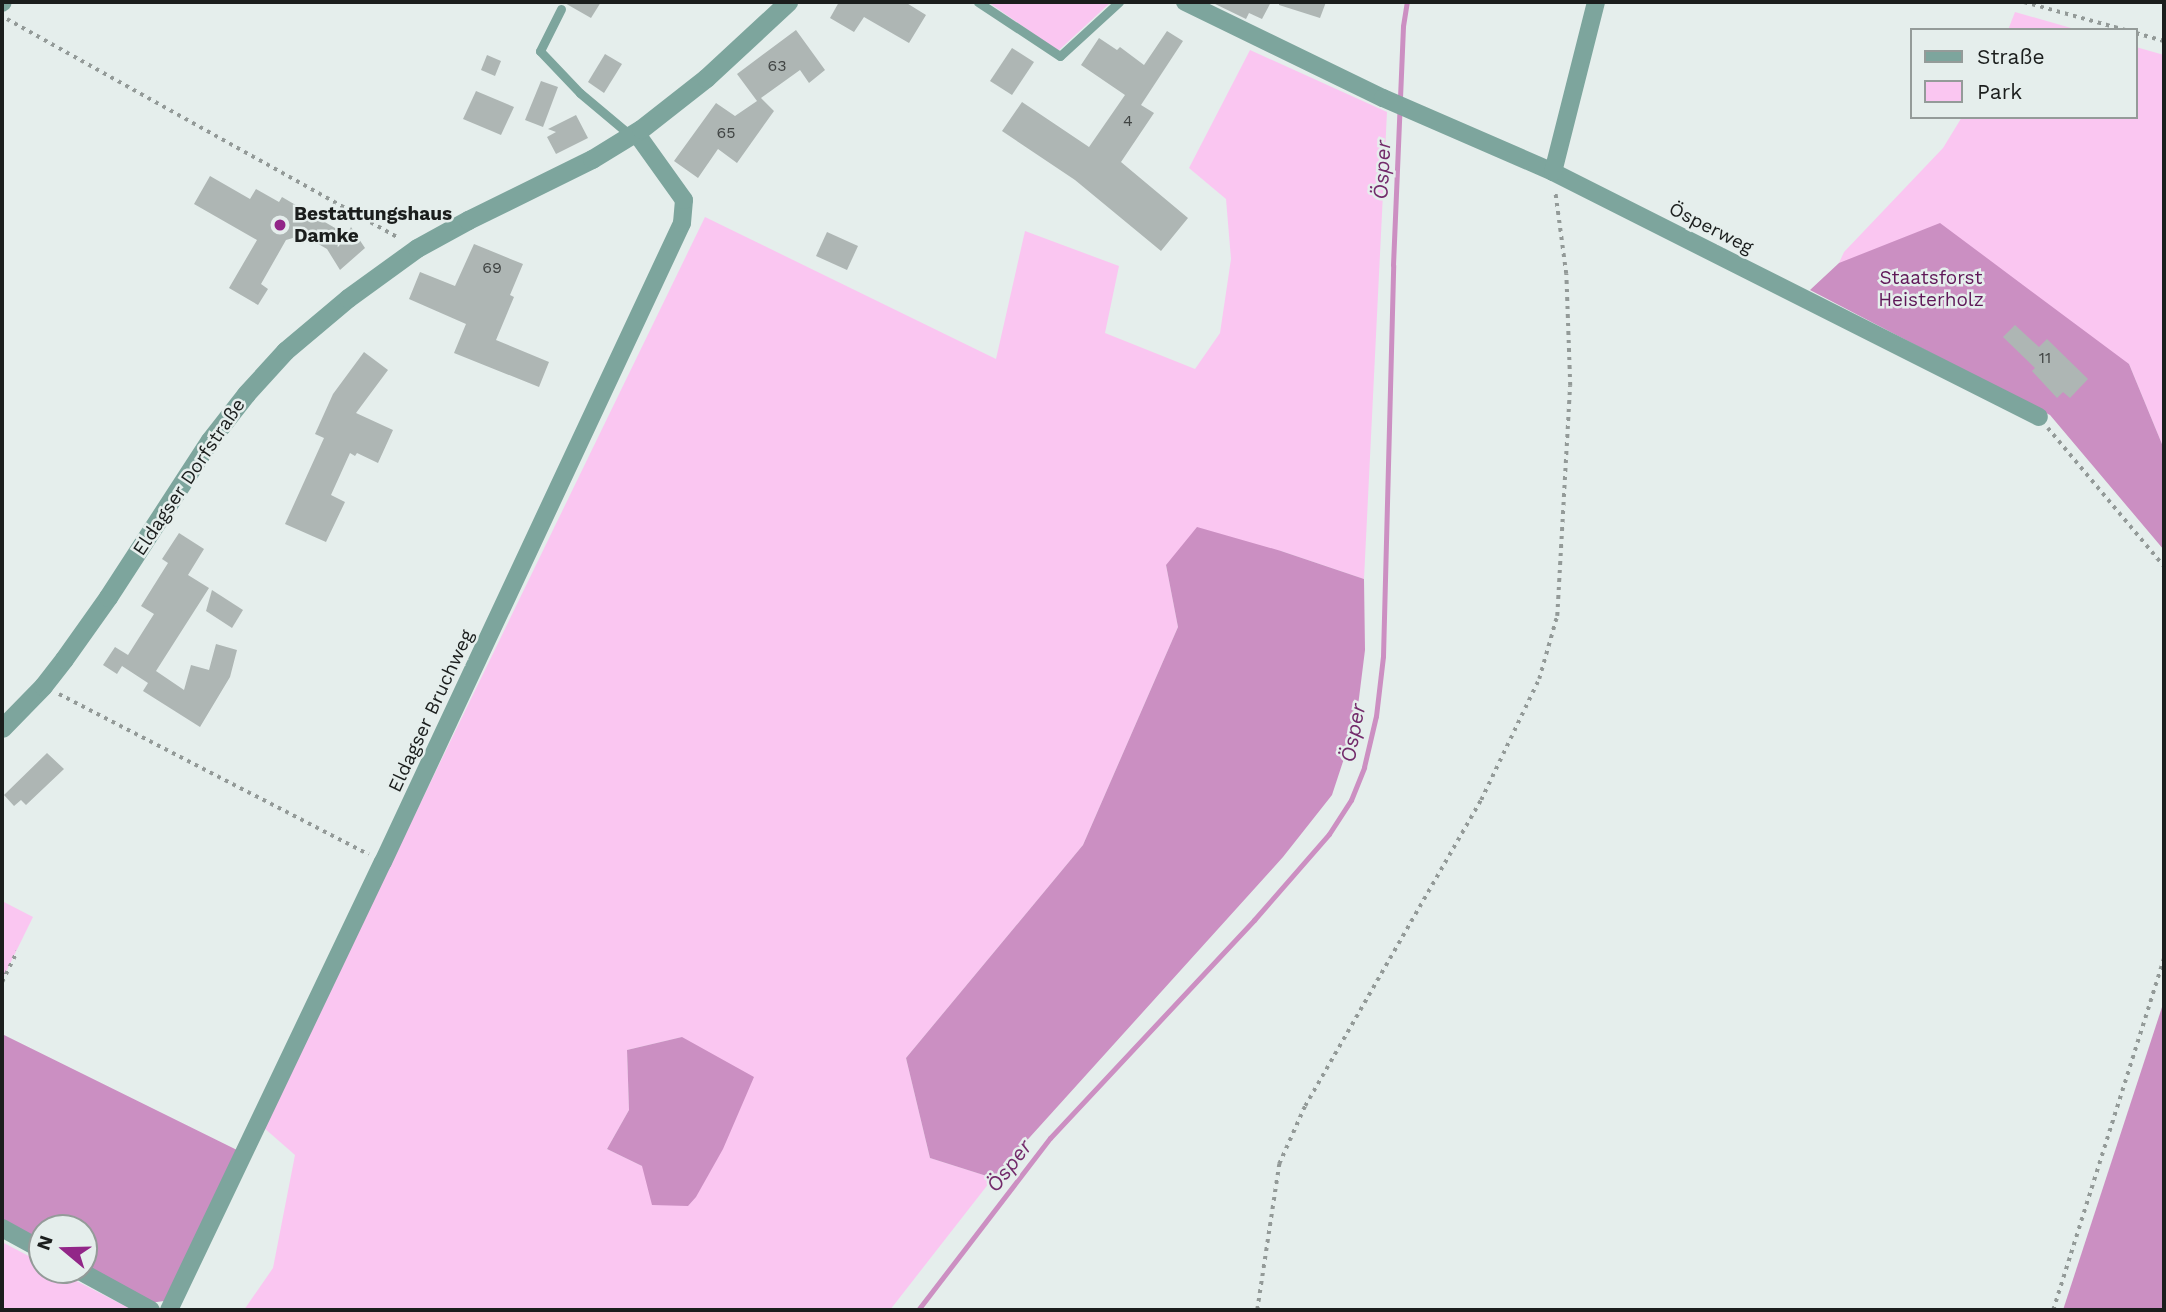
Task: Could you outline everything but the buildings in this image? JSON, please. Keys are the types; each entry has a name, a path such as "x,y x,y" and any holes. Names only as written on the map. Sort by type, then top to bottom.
{"street":[{"name":"Eldagser Dorfstraße","path":"2,728 43,686 108,597 199,456 246,394 285,351 316,324 417,248 634,134 706,78 788,2"},
{"name":"Ösperweg","path":"1185,2 1383,98 1553,172 2039,417"},
{"path":"1553,172 1595,2"},
{"name":"Eldagser Bruchweg","path":"169,1310 383,862 682,223 684,200 634,134"},
{"path":"2,1228 28,1242"},
{"path":"98,1281 151,1310"}],"lane":[{"path":"978,2 1060,56 1119,2"},
{"path":"561,9 540,51 599,110 634,134"}],"path":[{"path":"2024,2 2118,28"},
{"path":"2,17 417,248"},
{"path":"2138,34 2164,41"},
{"path":"1257,1310 1279,1164 1305,1106 1481,800 1539,679 1557,616 1570,386 1566,274 1553,172"},
{"path":"2039,417 2164,566"},
{"path":"43,686 383,862"},
{"path":"2,982 18,951"},
{"path":"2053,1310 2164,958"}],"green space":[{"path":"988,2 1111,2 1058,51"},
{"path":"2015,12 2071,28 2009,28"},
{"path":"2138,48 2164,55 2164,449 2129,364 1839,263 1844,252 1943,148 1961,119 2138,119"},
{"path":"1250,50 1387,112 1364,579 1281,551 1166,565 1178,627 1083,845 906,1058 930,1158 993,1178 890,1310 244,1310 273,1268 295,1155 263,1127 705,217 996,359 1025,231 1119,266 1105,333 1195,369 1220,333 1231,259 1226,199 1189,168","holes":["682,1037 642,1166 607,1149 629,1110 627,1050"]},
{"name":"Staatsforst Heisterholz","path":"1940,223 2129,364 2164,449 2164,550 2050,415 1810,290 1839,263"},
{"path":"1197,527 1364,579 1365,650 1356,722 1332,795 1283,857 993,1178 930,1158 906,1058 1083,845 1178,627 1166,565"},
{"path":"2,901 33,917 2,980"},
{"path":"2164,1001 2164,1310 2063,1310"},
{"path":"2,1034 239,1151 164,1301 150,1303 98,1275 98,1214 28,1214 28,1236 2,1222"},
{"path":"682,1037 754,1077 723,1149 696,1197 688,1206 652,1205 642,1166 607,1149 629,1110 627,1050"},
{"path":"2,1242 28,1256 28,1284 82,1284 133,1310 2,1310"}],"waterway":[{"name":"Ösper","path":"918,1310 1050,1138 1254,920 1329,834 1351,800 1364,767 1376,716 1383,656 1393,265 1403,26 1407,2"}],"place":[{"name":"Bestattungshaus Damke","path":"280,225"}]}
